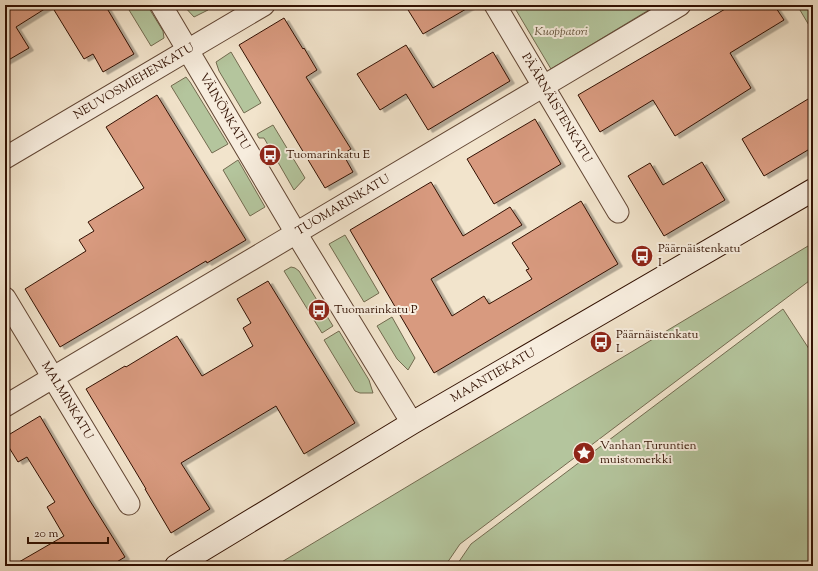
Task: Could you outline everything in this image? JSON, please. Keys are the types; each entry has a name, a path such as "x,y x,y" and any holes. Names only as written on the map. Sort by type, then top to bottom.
{"main road":[{"name":"MAANTIEKATU","path":"176,566 412,423 813,190"}],"street":[{"name":"VÄINÖNKATU","path":"161,5 296,233 412,423"},
{"name":"NEUVOSMIEHENKATU","path":"5,158 264,5"},
{"name":"PÄÄRNÄISTENKATU","path":"495,5 618,212"},
{"name":"TUOMARINKATU","path":"5,406 680,5"},
{"name":"MALMINKATU","path":"5,298 129,504"}],"green space":[{"path":"126,5 147,5 163,31 164,38 151,46"},
{"path":"183,5 205,5 208,10 194,17"},
{"name":"Kuoppatori","path":"513,5 657,5 551,69"},
{"path":"797,5 813,5 813,32"},
{"path":"231,52 261,103 244,113 219,71 216,62"},
{"path":"186,77 228,144 212,153 171,86"},
{"path":"273,125 305,178 294,190 264,138 259,138 257,134"},
{"path":"238,160 265,207 250,216 223,170"},
{"path":"345,235 379,293 364,302 329,244"},
{"path":"813,243 813,278 460,544 445,566 275,566"},
{"path":"291,267 299,271 333,326 322,333 284,271"},
{"path":"783,309 813,355 813,566 456,566 471,544"},
{"path":"392,317 415,358 408,370 397,359 377,326"},
{"path":"339,331 369,380 373,393 360,393 355,391 324,340"}],"building":[{"path":"5,5 51,5 16,27 29,48 5,62"},
{"path":"51,5 105,5 134,54 103,72 93,54 84,59"},
{"path":"405,5 473,5 423,34"},
{"path":"732,5 774,5 784,20 730,53 751,88 675,136 653,100 600,132 578,95"},
{"path":"284,18 317,70 306,77 351,149 343,154 353,172 325,188 239,45"},
{"path":"406,45 433,88 493,52 510,81 428,130 406,94 380,110 357,74"},
{"path":"157,95 246,240 207,263 206,261 60,347 25,289 86,251 79,240 94,231 88,222 144,188 106,127"},
{"path":"813,96 813,147 764,176 742,139"},
{"path":"535,119 561,164 494,204 467,159"},
{"path":"702,162 725,200 664,236 628,176 650,163 663,185"},
{"path":"431,182 463,236 510,207 522,225 431,279 452,316 484,296 489,304 532,279 526,270 529,269 512,243 581,201 618,264 434,373 350,230"},
{"path":"268,281 355,423 304,454 276,406 181,463 210,509 171,533 86,389 177,336 202,376 253,346 243,328 251,323 237,299"},
{"path":"40,416 125,557 110,566 12,566 64,536 47,507 55,502 27,457 18,462 5,441 5,437"}],"place":[{"name":"Tuomarinkatu E","path":"270,155"},
{"name":"Päärnäistenkatu I","path":"642,256"},
{"name":"Tuomarinkatu P","path":"319,310"},
{"name":"Päärnäistenkatu L","path":"601,342"},
{"name":"Vanhan Turuntien muistomerkki","path":"584,453"}]}
